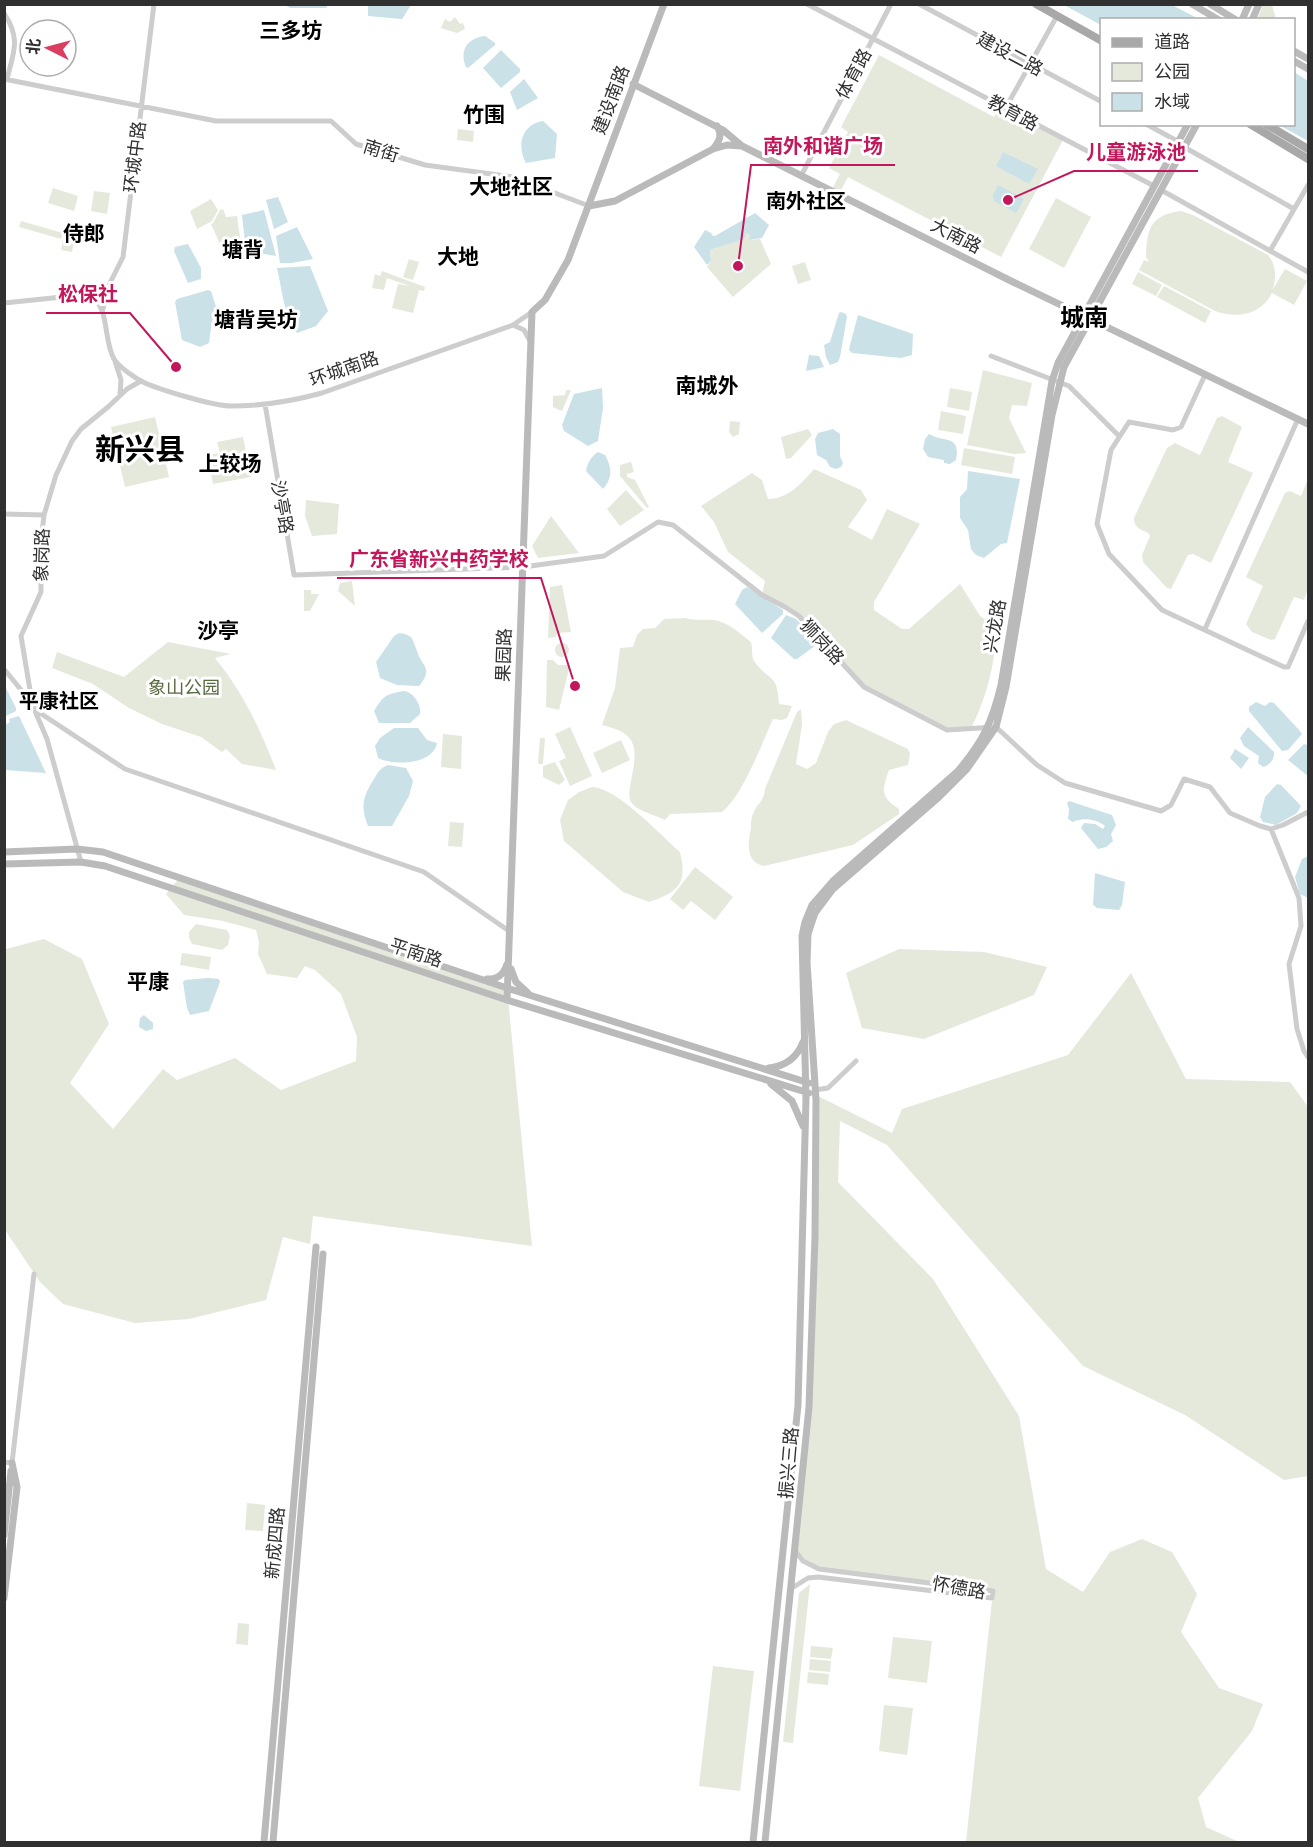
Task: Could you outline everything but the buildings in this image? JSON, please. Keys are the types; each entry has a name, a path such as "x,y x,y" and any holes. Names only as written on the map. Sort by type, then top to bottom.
{"main road":[{"name":"建设南路","path":"589,206 664,4"},
{"path":"1036,4 1100,40"},
{"path":"1045,4 1100,35"},
{"path":"1192,4 1216,18"},
{"path":"1210,4 1233,18"},
{"path":"1243,18 1249,4"},
{"path":"1253,18 1259,4"},
{"name":"大南路","path":"633,84 717,126 742,146 801,176 1308,424"},
{"path":"713,149 720,140 717,126"},
{"name":"兴龙路","path":"1182,144 1187,126"},
{"name":"兴龙路","path":"1055,382 1182,144 1196,126"},
{"path":"1253,126 1308,159"},
{"path":"1269,126 1308,149"},
{"path":"583,222 592,211 713,149 727,145 742,146"},
{"name":"兴龙路","path":"815,1090 807,945 811,923 815,913 833,889 956,782 977,756 993,727 1006,687 1052,415 1058,363 1083,315 1158,188"},
{"path":"595,190 598,200 615,201"},
{"path":"589,206 615,201"},
{"name":"环城南路","path":"532,312 545,300 568,260 589,206"},
{"name":"果园路","path":"507,1000 532,312"},
{"name":"兴龙路","path":"806,1092 801,952 805,922 812,906 833,881 957,772 993,727"},
{"name":"平南路","path":"4,852 77,849 103,852 476,978 765,1068 806,1082 815,1090"},
{"name":"平南路","path":"4,864 81,862 105,866 507,1000 806,1092 815,1090"},
{"path":"476,978 496,978 506,967 508,959"},
{"path":"508,959 516,982 535,997"},
{"path":"804,1131 801,1118 792,1101 779,1089 761,1078 765,1068 790,1062 800,1050 805,1037"},
{"name":"振兴三路","path":"765,1842 809,1407 815,1237 815,1090"},
{"name":"振兴三路","path":"753,1842 798,1393 803,1278 806,1092"},
{"name":"新成四路","path":"264,1842 316,1247"},
{"name":"新成四路","path":"273,1842 324,1254"},
{"path":"4,1536 8,1462"},
{"path":"4,1598 16,1487 8,1462"},
{"path":"786,1516 799,1517"}],"street":[{"name":"环城中路","path":"102,311 108,287 123,257 154,4"},
{"name":"教育路","path":"807,4 1158,188 1308,272"},
{"name":"体育路","path":"801,176 891,4"},
{"name":"建设二路","path":"919,4 1100,101"},
{"path":"4,13 15,35 14,53 6,79"},
{"path":"1005,109 1057,16"},
{"name":"南街","path":"6,79 216,121 331,121 356,144 425,165 513,177 589,206"},
{"path":"1150,126 1294,209"},
{"path":"1270,251 1308,185"},
{"path":"4,303 91,296 108,287"},
{"path":"91,296 100,304 106,335 121,380 120,394"},
{"name":"环城南路","path":"115,361 141,381 189,397 228,406 265,404 322,393 513,325 532,312"},
{"path":"513,325 524,330 531,342"},
{"path":"991,356 1069,386 1119,436"},
{"path":"1205,375 1181,427 1173,429 1129,422 1111,450 1096,524 1109,554 1162,610 1286,668 1308,621"},
{"name":"象岗路","path":"81,862 47,739 33,704 21,636 40,592 44,515 56,475 72,441 81,429 120,394 141,381"},
{"name":"沙亭路","path":"265,404 294,575"},
{"path":"1205,629 1298,419"},
{"path":"4,514 44,515"},
{"name":"狮岗路","path":"294,575 523,567 604,556 658,522 673,525 762,595 798,616 864,687 947,730 993,727"},
{"path":"4,669 40,713 125,769 424,872 509,931"},
{"path":"993,727 1037,765 1065,783 1161,811 1170,805 1184,779 1210,787 1230,813 1271,829 1308,812"},
{"path":"1271,829 1299,898 1301,926 1290,964 1297,1029 1308,1057"},
{"path":"815,1090 828,1088 856,1061"},
{"path":"8,1462 34,1274"},
{"name":"怀德路","path":"792,1588 808,1578 818,1577 992,1598 993,1591 819,1569 804,1561 796,1552"}],"green space":[{"path":"1263,5 1272,5 1276,18 1257,18"},
{"path":"455,17 460,24 463,23 465,29 457,33 441,28 445,19 450,22"},
{"path":"879,55 994,117 1000,106 1063,140 1001,257 848,177 839,194 831,191 840,174 829,168 848,132 841,127"},
{"path":"458,129 474,131 473,142 457,140"},
{"path":"53,188 78,196 74,211 48,203"},
{"path":"94,191 110,193 107,214 91,211"},
{"path":"1056,198 1091,217 1064,268 1029,249"},
{"path":"211,199 218,210 212,221 197,229 190,211"},
{"path":"223,209 226,217 237,216 241,244 240,248 225,255 211,224"},
{"path":"1181,211 1193,215 1268,255 1275,272 1273,289 1285,269 1307,281 1294,305 1272,293 1262,306 1248,313 1232,315 1223,313 1215,311 1139,270 1144,260 1149,262 1146,257 1149,231 1152,225 1163,216"},
{"path":"21,221 63,233 61,239 19,227"},
{"path":"65,227 76,229 72,252 61,250"},
{"path":"746,233 750,235 749,240 760,239 771,264 733,297 707,267 711,261 710,250 743,239"},
{"path":"409,259 419,262 413,280 403,277"},
{"path":"805,262 811,280 798,284 792,266"},
{"path":"382,271 425,287 424,291 419,290 413,313 392,308 398,284 410,286 387,278 384,290 372,288 375,274 380,276"},
{"path":"1138,272 1162,285 1156,296 1132,284"},
{"path":"1164,286 1211,311 1205,323 1157,297"},
{"path":"983,370 1032,383 1027,406 1012,405 1009,418 1026,453 1014,454 967,445"},
{"path":"950,388 972,392 969,411 947,407"},
{"path":"566,390 571,390 562,411 553,407 553,396 565,395"},
{"path":"941,411 966,416 963,434 938,430"},
{"path":"1222,416 1242,427 1228,462 1253,473 1211,563 1193,554 1188,555 1171,589 1167,588 1143,562 1142,555 1150,536 1136,526 1134,518 1167,448 1175,443 1200,455 1217,418"},
{"path":"155,417 169,477 125,487 111,427"},
{"path":"730,421 740,422 739,434 733,437 729,432"},
{"path":"808,429 812,435 791,458 786,459 781,437"},
{"path":"243,437 251,477 213,484 207,455 220,453 217,442"},
{"path":"964,448 1015,457 1012,474 961,465"},
{"path":"631,462 634,472 627,474 627,477 635,480 649,507 647,508 620,476 620,465"},
{"path":"814,469 861,490 867,500 848,527 872,540 887,509 920,524 874,602 874,610 902,629 909,629 960,584 980,616 997,628 989,680 971,729 947,730 864,687 799,616 762,595 765,581 728,552 714,522 701,506 752,473 762,480 768,499 782,496 799,485"},
{"path":"1308,479 1308,589 1304,600 1294,597 1275,639 1271,640 1252,632 1246,624 1263,586 1246,577 1285,493 1290,491 1301,496"},
{"path":"626,490 644,510 620,526 607,509"},
{"path":"306,500 339,504 337,534 312,536 305,516"},
{"path":"551,516 579,553 538,558 532,546"},
{"path":"352,581 355,606 338,591 340,583"},
{"path":"562,585 571,632 558,633 555,637 548,638 550,587"},
{"path":"304,590 311,590 311,594 319,594 310,611 304,611"},
{"path":"685,618 725,623 751,642 754,661 775,683 779,704 792,706 787,718 773,719 737,795 722,812 670,814 665,820 642,810 631,802 629,796 634,749 631,741 620,731 602,725 615,688 620,648 633,647 637,635 643,629 655,628 664,619"},
{"name":"象山公园","path":"168,642 231,654 215,658 250,711 276,770 242,764 226,749 222,752 201,737 162,724 129,708 93,684 52,668 57,652 124,677"},
{"path":"559,643 565,643 569,650 565,657 559,657 555,653 555,647"},
{"path":"547,660 553,660 558,665 570,665 559,710 546,707"},
{"path":"801,709 802,725 796,764 807,769 816,763 828,732 834,724 846,720 908,749 910,754 908,765 889,770 884,788 888,801 899,809 899,814 853,845 764,866 754,860 749,851 752,817 763,797 797,712"},
{"path":"570,727 592,776 570,786 559,761 566,758 555,734"},
{"path":"443,734 462,736 461,769 441,767"},
{"path":"540,738 545,738 543,764 538,764"},
{"path":"621,740 630,760 602,773 593,753"},
{"path":"555,762 565,780 559,785 543,777 543,766"},
{"path":"592,787 614,795 626,803 680,852 683,872 674,890 649,902 623,892 564,841 560,820 568,800"},
{"path":"450,822 464,823 462,847 448,846"},
{"path":"695,867 733,897 715,920 691,901 683,910 670,899"},
{"path":"179,878 507,988 532,1246 313,1216 310,1244 283,1237 266,1300 189,1319 135,1323 63,1304 40,1282 5,1230 6,949 44,939 82,959 109,1024 70,1083 113,1129 163,1069 177,1080 235,1058 281,1090 356,1061 357,1037 341,994 315,970 305,966 297,978 267,974 258,954 259,942 256,930 223,921 184,915 166,894"},
{"path":"196,924 227,930 230,936 228,945 222,950 192,944 189,932"},
{"path":"899,949 984,952 1047,967 1034,995 924,1039 862,1028 846,973"},
{"path":"182,953 211,957 209,970 180,965"},
{"path":"1131,973 1186,1079 1290,1082 1308,1107 1308,1476 1284,1480 1185,1415 1083,1366 887,1145 840,1121 838,1182 933,1279 1019,1416 1046,1569 1083,1592 1110,1552 1142,1539 1172,1552 1197,1594 1181,1632 1219,1688 1263,1704 1252,1731 1198,1798 1206,1827 1239,1842 966,1842 993,1591 814,1567 796,1552 808,1395 816,1095 892,1133 902,1109 1068,1055"},
{"path":"247,1503 265,1505 263,1531 245,1530"},
{"path":"810,1584 793,1743 783,1742 799,1593"},
{"path":"238,1623 249,1624 248,1645 236,1644"},
{"path":"893,1637 932,1641 927,1683 888,1678"},
{"path":"811,1646 833,1648 831,1659 810,1657"},
{"path":"810,1659 831,1661 830,1672 809,1670"},
{"path":"713,1666 754,1671 740,1791 699,1786"},
{"path":"808,1672 829,1674 828,1685 807,1683"},
{"path":"884,1705 913,1708 907,1755 879,1751"}],"water":[{"path":"368,4 411,5 402,19 368,16"},
{"path":"285,5 328,5 326,8 290,8"},
{"path":"1064,5 1172,5 1197,18 1100,18 1100,24"},
{"path":"485,36 495,45 468,68 466,67 463,56 466,46 473,39"},
{"path":"501,50 520,69 520,72 501,88 483,68"},
{"path":"1295,73 1308,81 1308,141 1281,126 1295,126"},
{"path":"524,79 538,98 517,110 510,92"},
{"path":"543,121 557,134 555,158 526,163 523,157 522,138 529,127"},
{"path":"1003,152 1038,169 1029,184 996,166"},
{"path":"998,185 1024,199 1016,213 994,201 993,195"},
{"path":"278,197 288,222 274,229 266,200"},
{"path":"264,210 276,256 246,251 242,215"},
{"path":"755,213 769,225 762,238 749,240 750,235 746,233 744,239 710,250 711,261 707,265 694,247 705,230 715,236"},
{"path":"297,227 313,259 280,263 276,236"},
{"path":"188,244 201,268 201,279 188,283 174,251 175,247"},
{"path":"310,266 328,311 316,326 297,333 286,310 277,268"},
{"path":"211,291 218,313 212,321 209,343 200,347 182,340 175,302 177,299"},
{"path":"841,312 847,317 840,357 838,362 830,365 824,345 830,342"},
{"path":"858,315 913,334 912,355 901,358 852,353 849,350"},
{"path":"809,355 819,356 824,367 806,371"},
{"path":"602,388 603,408 598,441 588,446 564,431 562,425 574,394"},
{"path":"833,429 840,434 840,456 843,463 836,469 830,467 826,460 817,455 815,439 818,433"},
{"path":"929,434 954,443 957,452 956,460 950,464 944,463 944,460 928,457 923,449 925,439"},
{"path":"137,443 143,443 147,450 143,457 137,457 133,453 133,447"},
{"path":"598,452 605,455 610,468 609,480 603,489 586,471 590,460"},
{"path":"968,471 1020,479 1007,543 1001,544 984,558 976,555 971,549 968,530 960,518 960,497 967,489"},
{"path":"747,587 783,610 783,614 762,633 735,604 742,590"},
{"path":"786,615 796,619 819,643 797,659 794,659 771,638"},
{"path":"399,633 412,638 426,668 426,675 419,686 397,685 380,678 376,662 394,636"},
{"path":"5,686 16,708 16,711 6,716 5,714"},
{"path":"403,691 410,693 416,699 420,707 420,714 410,723 379,723 374,711 380,702 386,696"},
{"path":"1256,702 1265,706 1270,702 1274,703 1302,734 1288,750 1282,751 1249,711 1249,707"},
{"path":"19,716 46,773 5,770 5,725 10,722 9,719"},
{"path":"1248,727 1274,752 1273,760 1263,767 1258,763 1259,756 1244,746 1240,738"},
{"path":"394,728 418,728 427,740 437,743 434,750 421,760 412,762 393,762 378,758 375,746 380,738"},
{"path":"1304,744 1308,745 1308,776 1288,760"},
{"path":"1235,749 1249,758 1241,769 1230,758"},
{"path":"388,765 406,768 413,781 409,796 392,826 368,826 363,807 365,796 378,772"},
{"path":"1277,784 1281,785 1301,806 1297,813 1276,825 1263,822 1260,817 1265,797"},
{"path":"1069,801 1112,815 1116,825 1111,834 1113,841 1106,847 1098,849 1081,828 1084,823 1095,824 1103,829 1105,826 1089,819 1073,822 1068,819 1067,803"},
{"path":"1308,856 1308,898 1300,894 1295,877 1302,859"},
{"path":"1095,873 1125,882 1122,905 1119,910 1097,908 1093,905"},
{"path":"208,978 219,979 220,982 209,1011 190,1015 183,982"},
{"path":"144,1015 153,1023 153,1029 146,1031 139,1027 140,1018"}],"place":[{"name":"儿童游泳池","path":"1008,200"},
{"name":"南外和谐广场","path":"738,266"},
{"name":"松保社","path":"176,367"},
{"name":"广东省新兴中药学校","path":"575,686"}],"district":[{"name":"三多坊","path":"291,31"},
{"name":"竹围","path":"484,115"},
{"name":"大地社区","path":"511,187"},
{"name":"南外社区","path":"806,201"},
{"name":"侍郎","path":"84,234"},
{"name":"塘背","path":"243,250"},
{"name":"大地","path":"458,257"},
{"name":"城南","path":"1084,318"},
{"name":"塘背吴坊","path":"256,320"},
{"name":"南城外","path":"707,386"},
{"name":"新兴县","path":"140,450"},
{"name":"上较场","path":"230,464"},
{"name":"沙亭","path":"218,631"},
{"name":"平康社区","path":"59,701"},
{"name":"平康","path":"148,982"}]}
